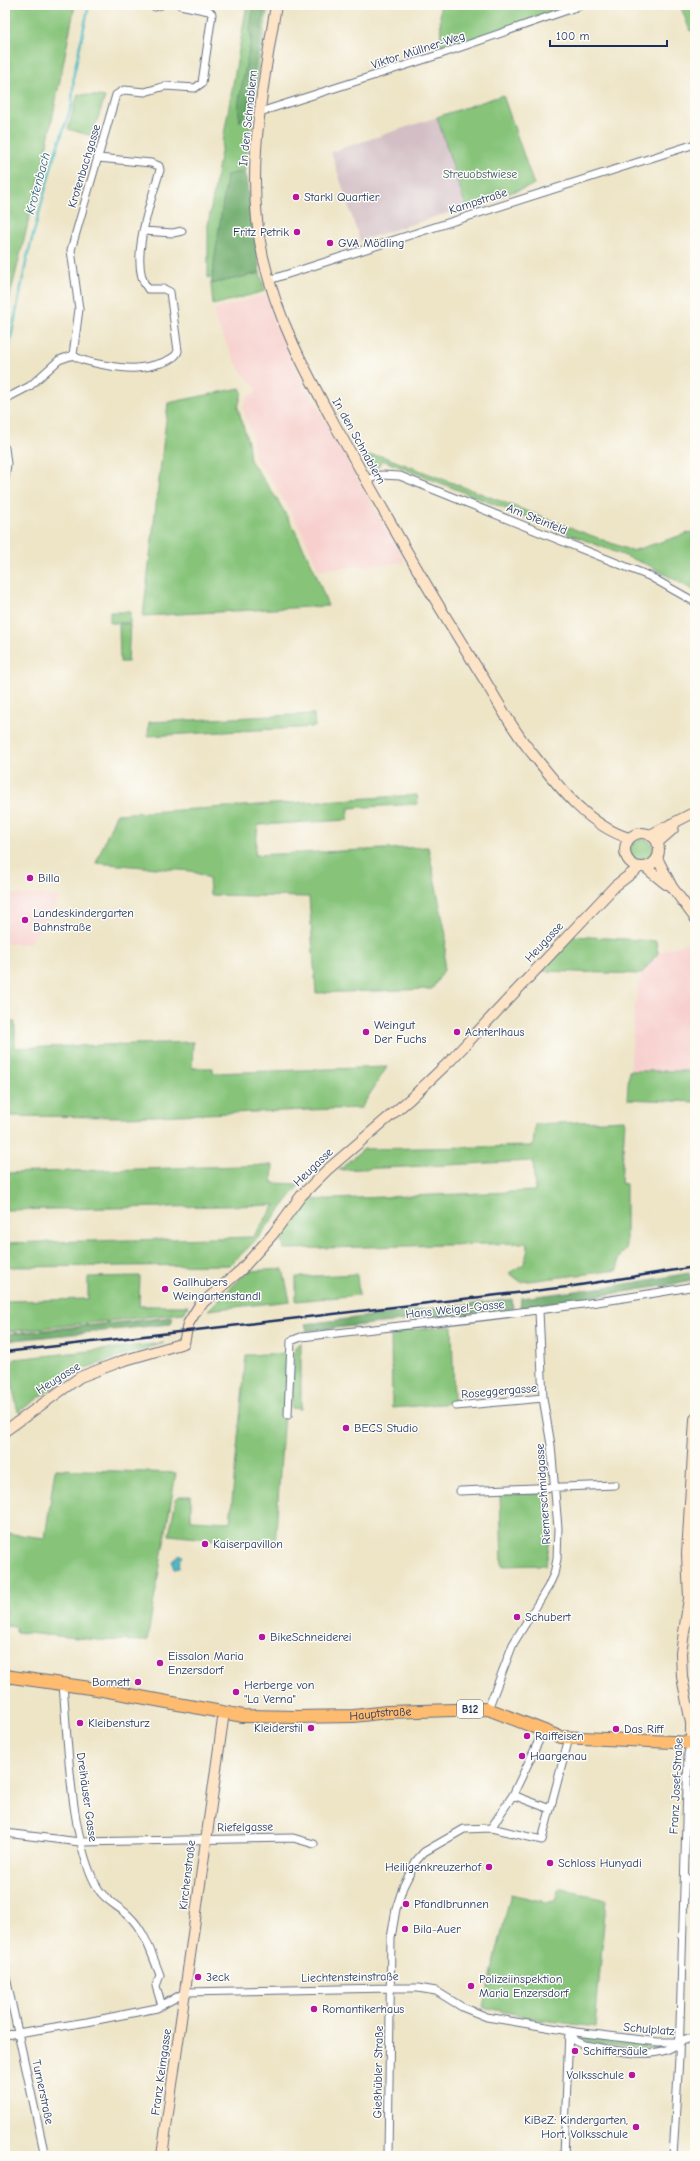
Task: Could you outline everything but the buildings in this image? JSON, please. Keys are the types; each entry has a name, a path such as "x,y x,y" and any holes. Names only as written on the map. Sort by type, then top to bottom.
{"main road":[{"name":"B12","path":"5,1676 63,1685"},
{"name":"Hauptstraße","path":"63,1685 244,1716 354,1716 387,1712 488,1709 544,1732 569,1738 693,1743"}],"street":[{"path":"151,5 155,7 161,5"},
{"name":"Krotenbachgasse","path":"73,355 79,313 70,250 119,92 128,90 145,92 165,86 195,88 200,85 212,14 209,11 180,5"},
{"name":"In den Schnablern","path":"276,5 260,112 255,158 255,202 262,254 269,280 290,341 366,480 435,600 518,734 562,788 606,829 625,851"},
{"name":"Viktor Müllner-Weg","path":"260,112 435,56 582,5"},
{"name":"Kampstraße","path":"269,280 695,144"},
{"path":"5,399 30,386 59,360 73,355 84,360 137,368 172,358 177,354 178,340 170,292 164,289 150,290 145,286 140,259 143,231 160,170 159,166 151,163 98,158"},
{"path":"143,231 173,234 182,231"},
{"path":"5,448 7,464 5,478"},
{"name":"Am Steinfeld","path":"366,480 381,475 400,476 649,576 695,602"},
{"path":"650,836 669,824 675,823 695,812"},
{"path":"657,843 673,829 675,823"},
{"name":"In den Schnablern","path":"606,829 629,838"},
{"path":"643,867 652,864 658,851 657,843 650,836 639,834 629,838 625,851 629,862 643,867 664,883 672,887"},
{"path":"656,858 672,887 695,918"},
{"name":"Heugasse","path":"621,880 629,862"},
{"name":"Heugasse","path":"5,1431 80,1377 122,1360 184,1343 188,1324 200,1306 241,1270 273,1234 301,1196 327,1170 410,1099 451,1060 621,880 643,867"},
{"name":"Hans Weigel-Gasse","path":"288,1415 291,1341 296,1339 622,1300 695,1286"},
{"name":"Riemerschmidgasse","path":"488,1709 513,1644 554,1574 557,1559 558,1528 551,1445 543,1398 539,1310"},
{"name":"Roseggergasse","path":"456,1406 543,1398"},
{"name":"Franz Josef-Straße","path":"673,2156 686,1879 688,1754 693,1743 691,1723 682,1677 681,1652 689,1598 687,1554 695,1419"},
{"path":"460,1491 615,1485"},
{"name":"Dreihäuser Gasse","path":"63,1685 73,1791 80,1842 89,1870 100,1892 130,1916 142,1931 160,1975 156,1986 162,2006"},
{"name":"Kirchenstraße","path":"186,1992 205,1839 224,1712"},
{"path":"491,1828 513,1795 544,1732"},
{"path":"513,1795 550,1809 569,1738"},
{"name":"Gießhübler Straße","path":"388,2156 391,1938 396,1909 403,1887 416,1861 424,1852 464,1829 491,1828 542,1840 550,1809"},
{"name":"Riefelgasse","path":"5,1833 80,1842 293,1838 314,1844"},
{"path":"686,1879 695,1879"},
{"name":"Turnerstraße","path":"5,1973 45,2156"},
{"name":"Liechtensteinstraße","path":"5,2035 87,2022 157,2008 186,1992 390,1988 418,1988 436,1991 462,2007 487,2017 570,2031"},
{"name":"Franz Keimgasse","path":"162,2156 186,1992"},
{"path":"564,2156 570,2031"},
{"name":"Schulplatz","path":"570,2031 679,2042"},
{"name":"Schulplatz","path":"570,2031 576,2041 584,2045 653,2054 670,2049 679,2042"},
{"path":"679,2042 695,2037"}],"shaded area":[{"path":"437,117 466,207 360,241 331,152"},
{"path":"266,295 276,325 298,372 405,562 319,570 302,532 271,479 254,457 253,439 243,407 248,396 258,391 240,370 218,327 213,310"},
{"name":"Landeskindergarten Bahnstraße","path":"5,894 61,896 30,944 5,944"},
{"path":"695,940 695,1071 630,1071 635,1004 641,974 658,953"}],"green space":[{"path":"5,5 75,5 45,155 5,316"},
{"path":"247,5 268,5 232,266 208,278 208,225"},
{"path":"254,5 265,5 248,109 240,122 238,106 251,38 250,28"},
{"path":"440,5 571,5 441,51"},
{"path":"680,5 695,5 695,29 690,31"},
{"path":"78,94 105,97 92,136 68,129"},
{"name":"Streuobstwiese","path":"503,95 534,185 466,207 437,117"},
{"path":"245,171 260,273 211,284 227,175"},
{"path":"260,273 265,291 213,305 211,284"},
{"path":"240,388 242,392 238,408 248,442 250,460 277,499 295,531 314,569 328,606 143,616 168,403"},
{"path":"361,456 382,456 632,551 695,531 695,591 648,565 382,460 378,467 371,467"},
{"path":"110,612 130,612 130,623 110,623"},
{"path":"119,624 130,624 128,662 120,662"},
{"path":"314,714 315,727 148,736 149,722"},
{"path":"417,795 418,804 349,808 348,820 258,825 255,855 428,847 446,935 444,970 432,989 316,993 309,897 210,895 209,878 191,871 96,863 116,814"},
{"path":"642,839 651,842 654,851 651,860 642,863 633,860 630,851 633,842"},
{"path":"574,936 656,941 658,953 641,974 542,971"},
{"path":"9,1022 15,1022 15,1048 193,1042 192,1068 213,1068 213,1073 387,1067 361,1108 126,1117 5,1116 5,1032"},
{"path":"629,1071 695,1071 695,1102 627,1099"},
{"path":"625,1120 621,1183 626,1184 626,1249 618,1259 618,1270 521,1282 509,1273 524,1264 528,1249 526,1243 284,1249 281,1237 308,1200 535,1191 533,1161 339,1170 364,1149 533,1146 535,1124"},
{"path":"273,1165 272,1183 300,1184 258,1238 230,1265 5,1267 5,1243 253,1237 275,1205 5,1210 5,1173"},
{"path":"283,1269 290,1301 208,1310 248,1271"},
{"path":"689,1273 691,1280 669,1285 520,1308 521,1298 614,1286"},
{"path":"357,1274 359,1295 296,1301 296,1277"},
{"path":"140,1276 139,1306 188,1306 184,1313 5,1332 5,1301 88,1299 88,1277"},
{"path":"512,1299 513,1309 307,1331 305,1324"},
{"path":"173,1317 171,1324 5,1341 5,1334"},
{"path":"452,1326 454,1403 392,1408 391,1332"},
{"path":"164,1343 79,1370 18,1412 8,1367 15,1359"},
{"path":"301,1343 301,1409 291,1408 295,1347"},
{"path":"288,1353 275,1546 169,1535 176,1499 179,1496 191,1496 191,1520 230,1522 246,1355"},
{"path":"55,1469 176,1473 147,1641 98,1640 16,1632 16,1627 5,1626 5,1533 45,1538"},
{"path":"544,1493 550,1540 546,1565 502,1566 500,1494"},
{"path":"559,1888 606,1900 595,2027 542,2020 483,2007 511,1894 545,1902 555,1901"},
{"path":"580,2037 661,2047 637,2048 611,2045 583,2041"}],"water":[{"path":"181,1554 183,1557 180,1560 179,1568 174,1569 172,1561"}],"waterway":[{"name":"Krotenbach","path":"5,367 27,258 54,157 72,105 74,73 89,5"}],"railway":[{"path":"5,1352 567,1287 695,1267"}],"place":[{"name":"Starkl Quartier","path":"296,197"},
{"name":"Fritz Petrik","path":"297,232"},
{"name":"GVA Mödling","path":"330,243"},
{"name":"Billa","path":"30,878"},
{"name":"Landeskindergarten Bahnstraße","path":"25,920"},
{"name":"Weingut Der Fuchs","path":"366,1032"},
{"name":"Achterlhaus","path":"457,1032"},
{"name":"Gallhubers Weingartenstandl","path":"165,1289"},
{"name":"BECS Studio","path":"346,1428"},
{"name":"Kaiserpavillon","path":"205,1544"},
{"name":"Schubert","path":"517,1617"},
{"name":"BikeSchneiderei","path":"262,1637"},
{"name":"Eissalon Maria Enzersdorf","path":"160,1663"},
{"name":"Bornett","path":"138,1682"},
{"name":"Herberge von \"La Verna\"","path":"236,1692"},
{"name":"Kleibensturz","path":"80,1723"},
{"name":"Kleiderstil","path":"311,1728"},
{"name":"Das Riff","path":"616,1729"},
{"name":"Raiffeisen","path":"527,1736"},
{"name":"Haargenau","path":"522,1756"},
{"name":"Schloss Hunyadi","path":"550,1863"},
{"name":"Heiligenkreuzerhof","path":"489,1867"},
{"name":"Pfandlbrunnen","path":"406,1904"},
{"name":"Bila-Auer","path":"405,1929"},
{"name":"3eck","path":"198,1977"},
{"name":"Polizeiinspektion Maria Enzersdorf","path":"471,1986"},
{"name":"Romantikerhaus","path":"314,2009"},
{"name":"Schiffersäule","path":"575,2051"},
{"name":"Volksschule","path":"632,2075"},
{"name":"KiBeZ: Kindergarten, Hort, Volksschule","path":"636,2127"}]}
